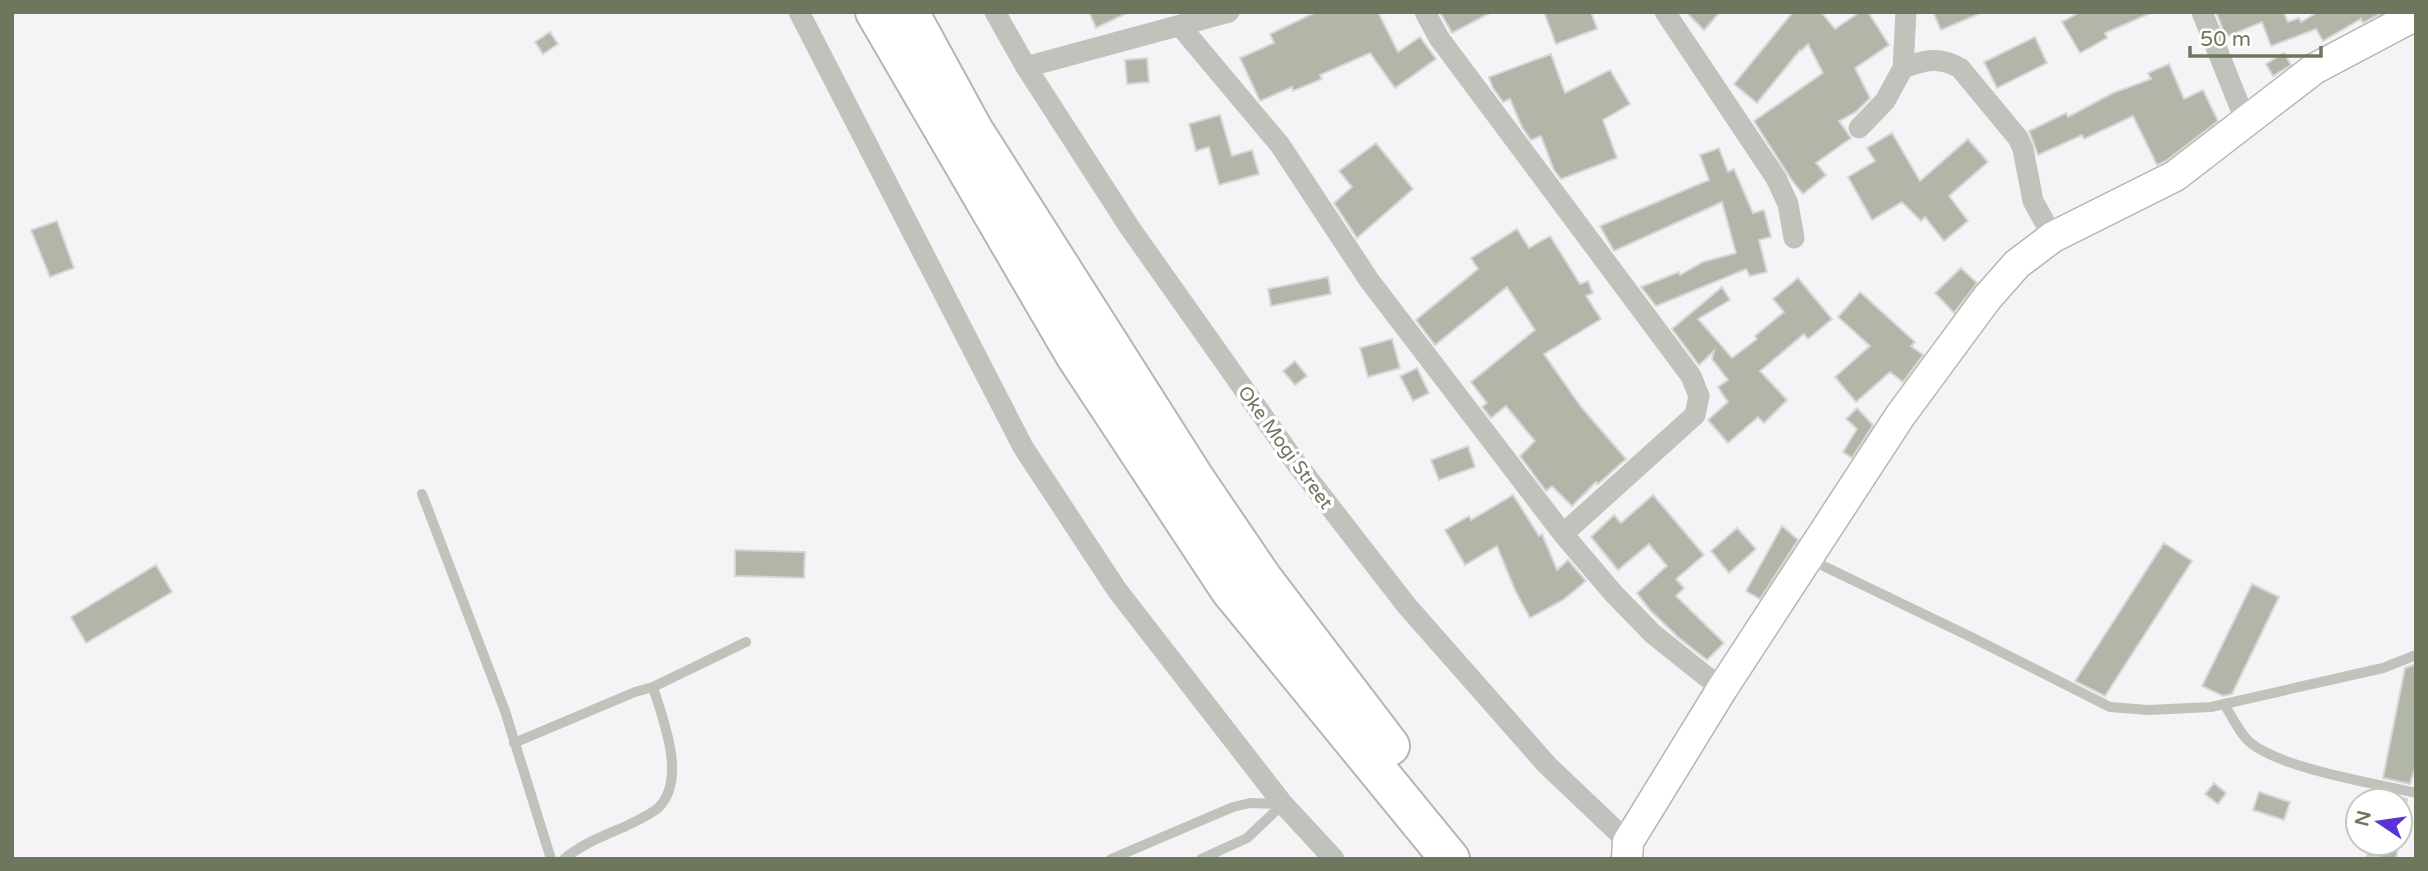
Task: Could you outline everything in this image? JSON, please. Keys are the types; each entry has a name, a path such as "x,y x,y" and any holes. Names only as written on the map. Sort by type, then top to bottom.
{"highway":[{"path":"875,12 1075,355 1230,590 1450,859"},
{"path":"909,12 974,131 1195,479 1263,579 1476,859"}],"street":[{"path":"799,12 1023,447 1117,590 1283,804 1334,859"},
{"name":"Oke Mogi Street","path":"995,12 1026,68 1130,228 1296,463 1416,616 1546,765 1627,850"},
{"path":"1026,68 1228,12"},
{"path":"1425,12 1439,38 1691,376 1699,396 1695,415 1563,534"},
{"path":"1665,12 1776,178 1788,204 1794,238"},
{"path":"1859,128 1885,101 1902,68 1906,12"},
{"path":"2202,12 2246,121"},
{"path":"1627,850 1721,689 1809,559 1900,416 1987,298 2017,264 2053,237 2175,176 2314,69 2416,13"},
{"path":"1181,27 1280,145 1368,280 1563,534 1614,594 1653,634 1721,689"},
{"path":"1902,68 1929,59 1947,61 1961,68 2018,138 2023,149 2033,201 2053,237"}],"lane":[{"path":"422,494 502,701 551,859"},
{"path":"1809,559 2109,707 2148,710 2211,707 2383,668 2416,655"},
{"path":"514,743 653,687 746,642"},
{"path":"564,859 590,841 628,825 659,807 670,787 673,757 653,687"},
{"path":"2224,704 2249,742 2269,754 2308,767 2416,793"},
{"path":"1111,859 1233,807 1250,803 1283,804"},
{"path":"1201,859 1247,838 1283,804"}],"building":[{"path":"1089,12 1129,12 1096,28"},
{"path":"1316,12 1378,12 1398,52 1420,37 1436,59 1395,88 1370,53 1320,75 1322,79 1293,91 1292,87 1260,101 1240,58 1274,43 1270,34"},
{"path":"1440,12 1492,12 1452,33"},
{"path":"1544,12 1591,12 1597,29 1556,44"},
{"path":"1686,12 1720,12 1704,30"},
{"path":"1793,12 1821,12 1835,29 1860,12 1868,12 1889,45 1855,68 1870,98 1856,112 1839,121 1851,138 1816,163 1826,175 1803,194 1754,121 1823,73 1808,44 1800,50 1757,103 1734,84"},
{"path":"1933,12 1983,12 1941,30"},
{"path":"2080,12 2153,12 2105,33 2107,38 2080,53 2062,22"},
{"path":"2216,12 2286,12 2284,13 2288,22 2299,18 2301,22 2318,12 2382,13 2363,23 2361,19 2323,41 2316,29 2271,46 2262,22 2226,37"},
{"path":"550,32 558,44 543,54 535,42"},
{"path":"2035,37 2047,63 1997,88 1984,62"},
{"path":"2284,53 2291,65 2273,76 2266,64"},
{"path":"1551,54 1565,93 1610,70 1630,104 1603,120 1617,158 1561,179 1554,170 1541,136 1531,140 1510,99 1503,102 1489,77"},
{"path":"1147,58 1149,82 1127,84 1125,60"},
{"path":"2169,64 2184,99 2203,90 2218,121 2166,161 2157,165 2133,116 2084,139 2082,135 2038,155 2029,131 2066,113 2068,117 2113,93 2151,79 2148,73"},
{"path":"1220,115 1232,156 1252,150 1259,174 1219,185 1209,147 1196,151 1189,124"},
{"path":"1892,133 1920,181 1968,139 1988,162 1949,196 1968,221 1944,241 1925,217 1921,221 1902,202 1872,220 1848,177 1875,161 1867,148"},
{"path":"1376,143 1413,189 1357,238 1334,203 1352,187 1339,171"},
{"path":"1719,148 1728,172 1734,169 1753,213 1764,210 1771,237 1759,240 1767,272 1750,276 1746,269 1656,306 1641,287 1679,272 1680,275 1703,262 1736,253 1722,202 1614,251 1600,226 1709,180 1700,155"},
{"path":"57,221 74,268 50,277 31,230"},
{"path":"1517,229 1529,248 1550,236 1580,284 1588,281 1593,293 1586,296 1601,319 1544,354 1581,407 1626,459 1598,484 1596,482 1572,506 1552,486 1546,491 1520,456 1535,441 1506,406 1491,418 1482,407 1487,403 1471,382 1535,330 1507,287 1435,345 1416,320 1478,269 1471,258"},
{"path":"1961,268 1977,283 1954,313 1935,293"},
{"path":"1328,277 1331,294 1271,306 1268,289"},
{"path":"1798,278 1832,319 1808,339 1804,334 1760,371 1787,400 1764,423 1758,417 1728,443 1708,420 1728,402 1718,387 1728,380 1712,359 1714,351 1699,365 1672,329 1722,287 1730,300 1698,319 1732,358 1757,339 1755,336 1784,312 1773,299"},
{"path":"1860,292 1915,342 1911,346 1923,355 1903,382 1890,372 1856,402 1835,377 1870,346 1838,317"},
{"path":"1392,339 1400,368 1368,377 1360,348"},
{"path":"1295,361 1307,376 1295,385 1283,371"},
{"path":"1417,368 1429,393 1413,401 1400,376"},
{"path":"1857,408 1873,425 1852,458 1843,452 1857,429 1846,419"},
{"path":"1468,446 1475,467 1439,480 1431,460"},
{"path":"1513,495 1539,536 1542,534 1557,570 1568,560 1586,581 1563,600 1530,618 1497,546 1465,565 1445,530 1469,516 1471,520"},
{"path":"1653,495 1704,555 1676,579 1684,588 1676,596 1724,643 1707,660 1678,637 1637,593 1667,566 1649,544 1618,570 1591,537 1614,515 1621,523"},
{"path":"1782,526 1798,540 1760,599 1746,591"},
{"path":"1737,528 1756,549 1729,573 1711,551"},
{"path":"2164,543 2192,561 2105,696 2075,681"},
{"path":"735,550 805,552 804,578 735,576"},
{"path":"156,565 172,592 86,643 71,617"},
{"path":"2252,584 2279,597 2232,694 2223,696 2202,686"},
{"path":"2416,664 2416,765 2410,784 2383,778 2405,668"},
{"path":"2214,783 2226,793 2218,804 2205,794"},
{"path":"2259,792 2290,802 2284,820 2253,810"}]}
